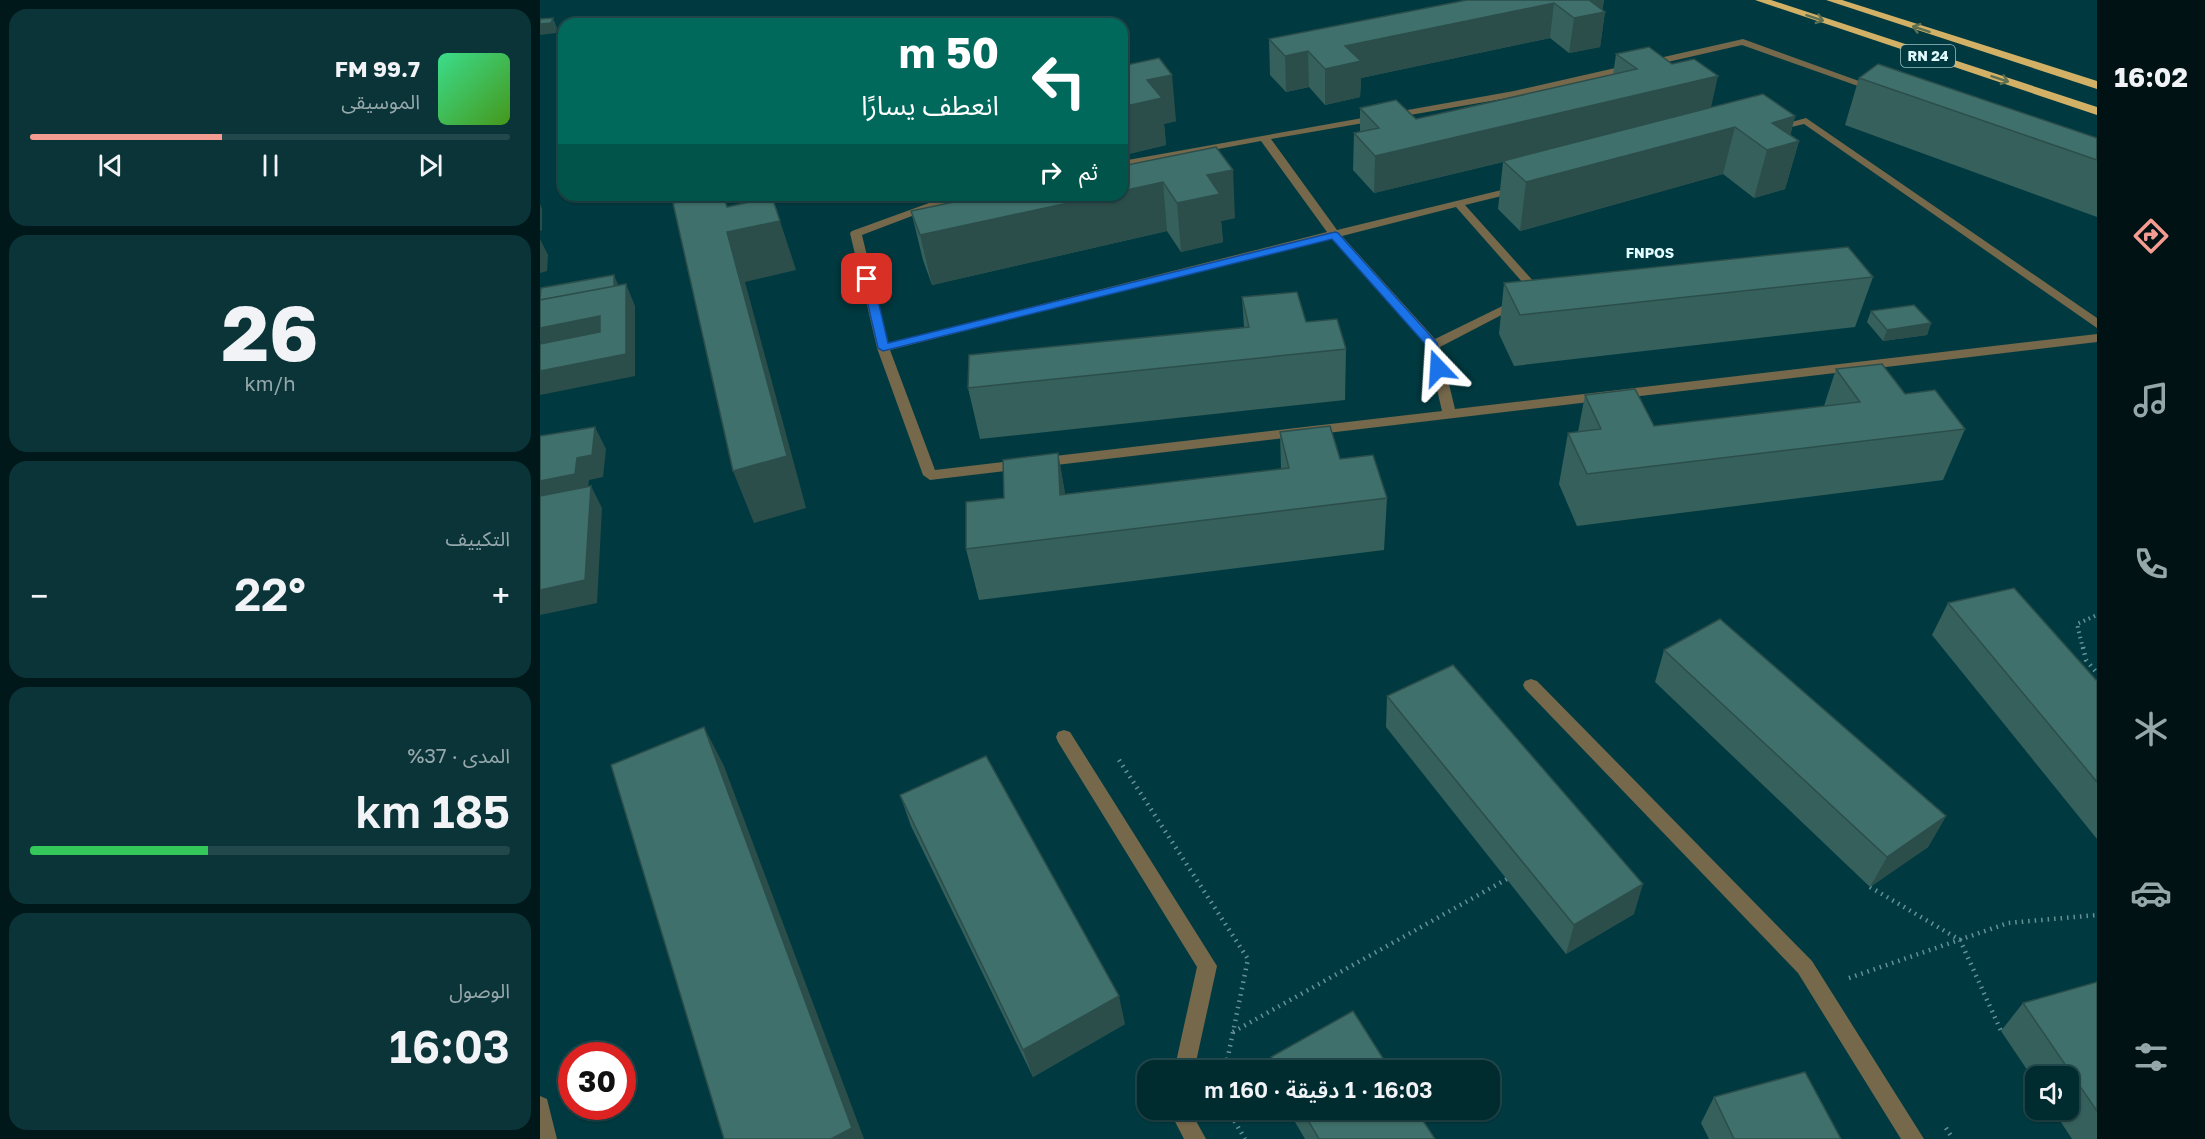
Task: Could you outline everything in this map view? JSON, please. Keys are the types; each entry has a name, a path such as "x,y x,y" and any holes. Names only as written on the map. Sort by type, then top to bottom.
{"highway":[{"name":"RN 24","path":"1760,0 2097,111"},
{"name":"RN 24","path":"1831,0 2097,85"}],"street":[{"path":"1128,163 1514,94 1743,42 1887,93"},
{"path":"1760,132 1806,121 2097,324"},
{"path":"1264,137 1335,235 1432,345 1450,414"},
{"path":"883,348 1527,186"},
{"path":"944,201 856,233 883,348 930,475 2097,338"},
{"path":"1432,345 1538,293 1458,203"},
{"path":"1531,685 1805,967 1913,1139"},
{"path":"1064,737 1207,966 1186,1060"},
{"path":"540,1106 546,1139"},
{"path":"1185,1120 1195,1139"}],"path":[{"path":"2097,615 2077,624 2086,660 2097,673"},
{"path":"1232,1033 1507,879"},
{"path":"1870,886 1960,940 2001,1031"},
{"path":"1848,979 2008,923 2097,915"},
{"path":"1234,1120 1245,1139"}],"building":[{"path":"1467,0 1589,0 1605,12 1574,18 1554,3 1345,46 1361,61 1325,69 1308,51 1285,56 1269,39"},
{"path":"553,18 551,23 540,24 540,19"},
{"path":"1649,47 1672,64 1694,59 1718,76 1375,156 1354,133 1379,128 1360,108 1396,100 1416,119 1637,69 1616,54"},
{"path":"1159,58 1172,75 1147,80 1162,98 1128,106 1128,65"},
{"path":"1878,64 2097,138 2097,160 1859,78"},
{"path":"1763,94 1795,116 1772,123 1799,141 1767,150 1735,127 1526,182 1503,161"},
{"path":"1216,147 1233,170 1207,175 1220,194 1177,203 1163,182 1128,190 1128,165"},
{"path":"725,201 727,207 754,201 773,201 780,221 727,232 787,456 733,471 673,203"},
{"path":"958,201 1077,201 920,235 911,211"},
{"path":"1848,247 1873,277 1520,315 1504,283"},
{"path":"614,275 614,287 540,300 541,288"},
{"path":"626,284 626,354 540,371 540,344 600,332 600,316 540,328 540,300"},
{"path":"1297,292 1306,322 1337,319 1346,349 968,388 969,355 1249,327 1242,297"},
{"path":"1914,305 1931,323 1887,330 1871,311"},
{"path":"1882,364 1905,394 1935,390 1965,429 1587,474 1568,433 1601,429 1585,395 1635,389 1654,426 1860,402 1836,369"},
{"path":"1330,426 1340,459 1373,455 1387,498 966,549 966,502 1004,498 1003,460 1058,453 1060,495 1289,468 1280,432"},
{"path":"595,427 592,455 577,458 575,474 540,481 540,436"},
{"path":"591,486 585,580 540,590 540,496"},
{"path":"2014,588 2097,681 2097,782 1948,603"},
{"path":"1720,619 1946,816 1887,857 1664,650"},
{"path":"1453,665 1643,884 1574,925 1387,696"},
{"path":"704,727 852,1128 831,1139 724,1139 611,765"},
{"path":"986,756 1119,996 1023,1050 900,795"},
{"path":"2097,982 2097,1111 2079,1085 2079,1066 2066,1066 2023,1003"},
{"path":"1353,1011 1384,1060 1273,1060 1271,1057"},
{"path":"1805,1072 1841,1139 1734,1139 1714,1097"},
{"path":"1308,1120 1423,1120 1435,1139 1319,1139"}],"district":[{"name":"FNPOS","path":"1650,253"}],"route":[{"path":"867,279 883,348 1335,235 1432,345 1438,368"}]}
